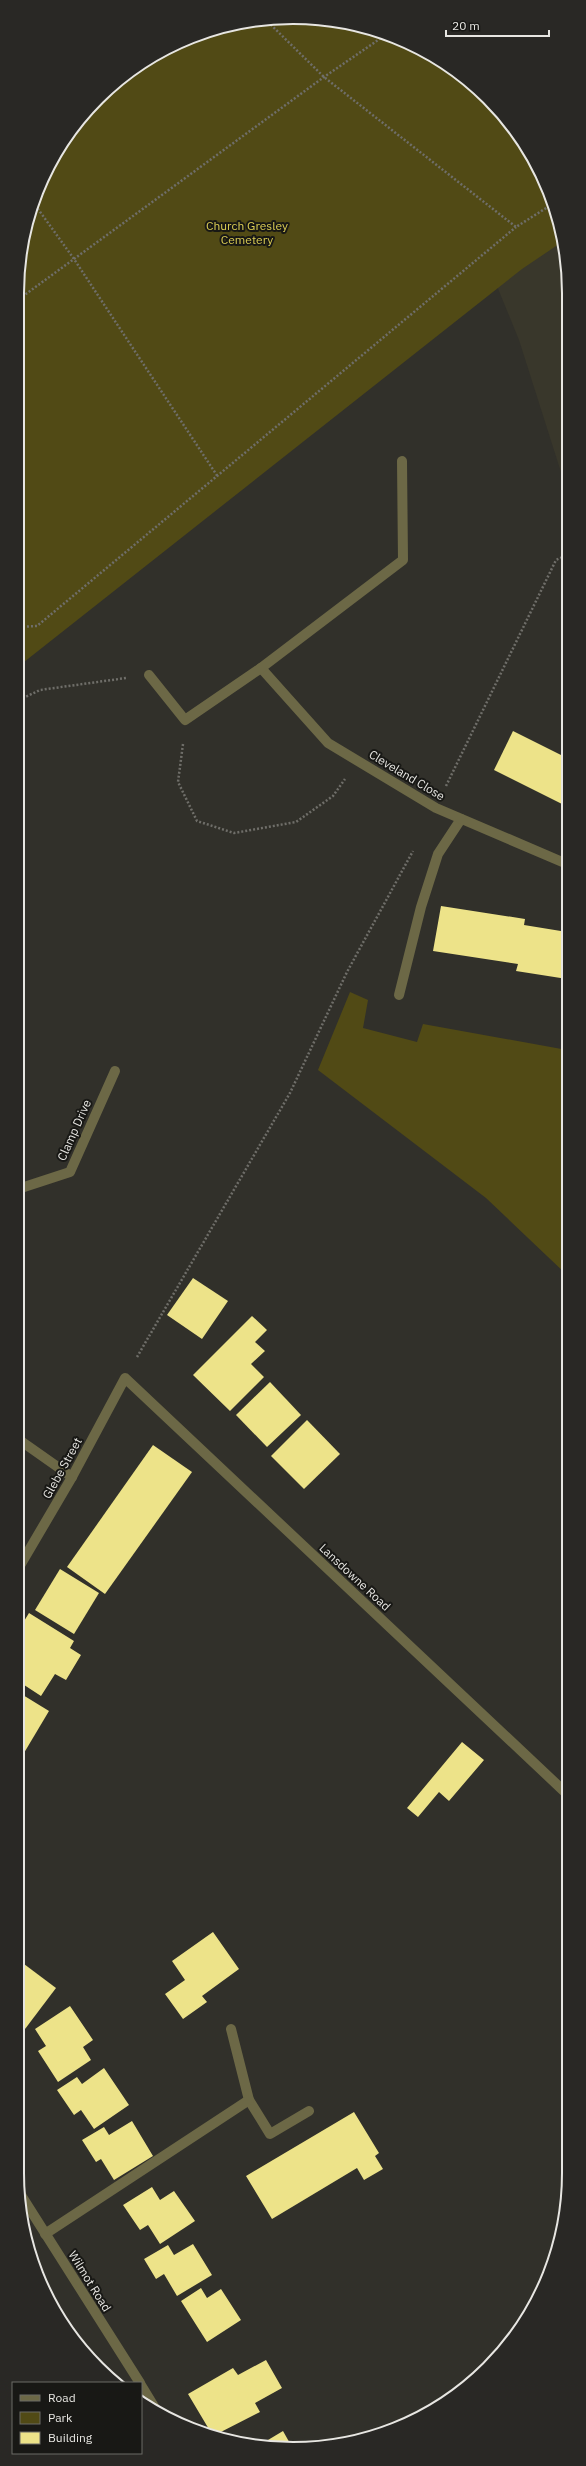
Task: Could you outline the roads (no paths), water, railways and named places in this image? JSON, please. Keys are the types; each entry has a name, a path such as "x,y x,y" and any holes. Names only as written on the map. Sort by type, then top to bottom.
{"street":[{"path":"149,676 186,720 261,668 404,560 402,461"},
{"name":"Cleveland Close","path":"261,668 328,743 436,808 562,862"},
{"path":"399,995 421,907 438,854 462,819"},
{"name":"Clamp Drive","path":"24,1186 70,1172 115,1071"},
{"name":"Glebe Street","path":"24,1558 72,1478 125,1378"},
{"name":"Lansdowne Road","path":"125,1378 562,1789"},
{"path":"24,1443 72,1478"},
{"path":"231,2029 249,2100 270,2134 310,2111"},
{"path":"45,2234 249,2100"},
{"name":"Wilmot Road","path":"26,2203 139,2382"},
{"name":"Wilmot Road","path":"142,2387 151,2401"}],"park label":[{"name":"Church Gresley Cemetery","path":"247,232"}]}
